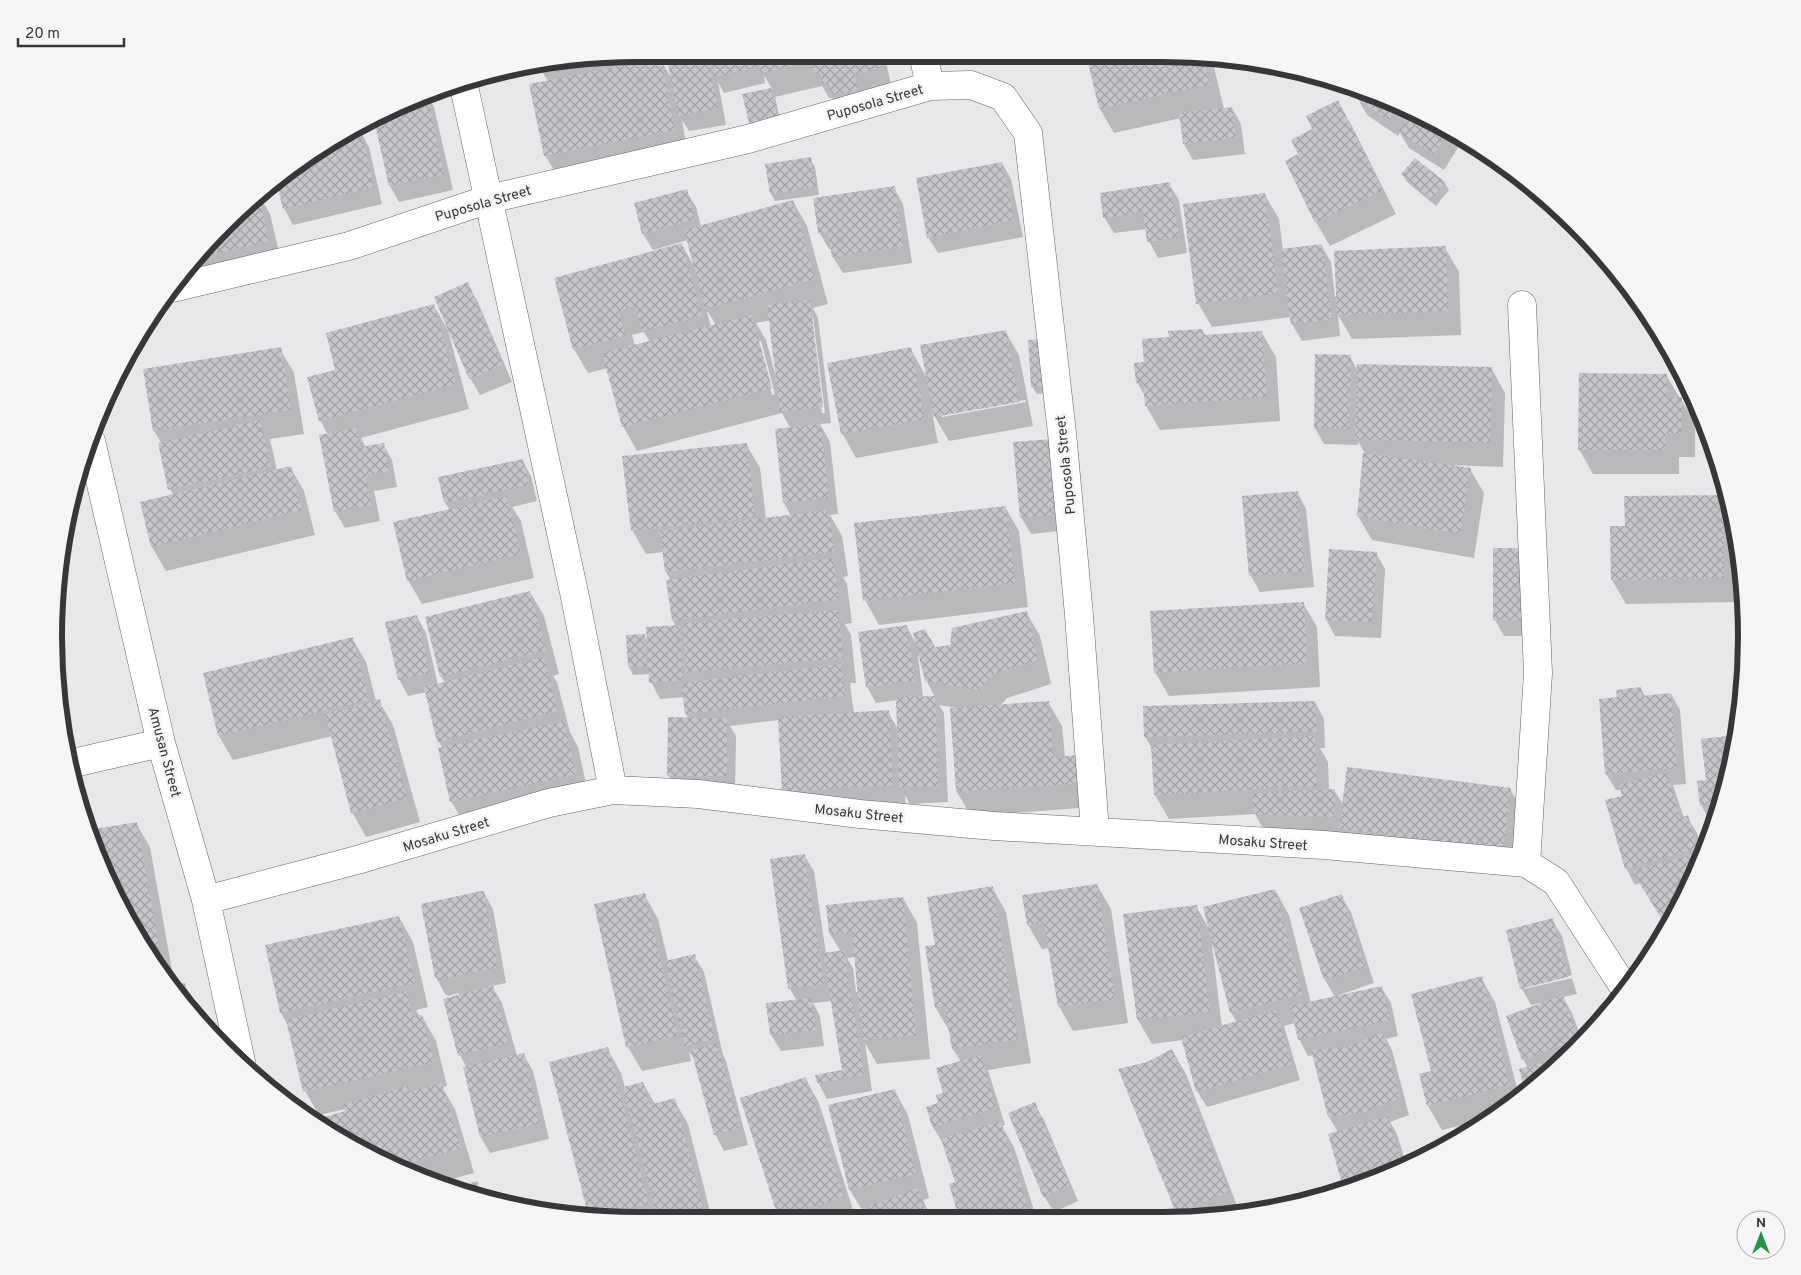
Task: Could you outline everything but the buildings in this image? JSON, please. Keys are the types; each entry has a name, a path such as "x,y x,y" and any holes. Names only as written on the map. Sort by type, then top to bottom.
{"street":[{"path":"925,62 930,86"},
{"name":"Puposola Street","path":"182,286 349,246 489,199 748,139 930,86 970,85 1003,97 1028,133 1064,452 1079,615 1095,831"},
{"path":"465,89 575,596 613,790"},
{"path":"1522,305 1538,673 1526,863 1556,882 1622,985"},
{"name":"Amusan Street","path":"93,452 161,743 206,900 239,1051"},
{"path":"77,762 161,743"},
{"name":"Mosaku Street","path":"206,900 357,860 549,803 613,790 698,794 860,814 994,826 1324,845 1526,863"}]}
